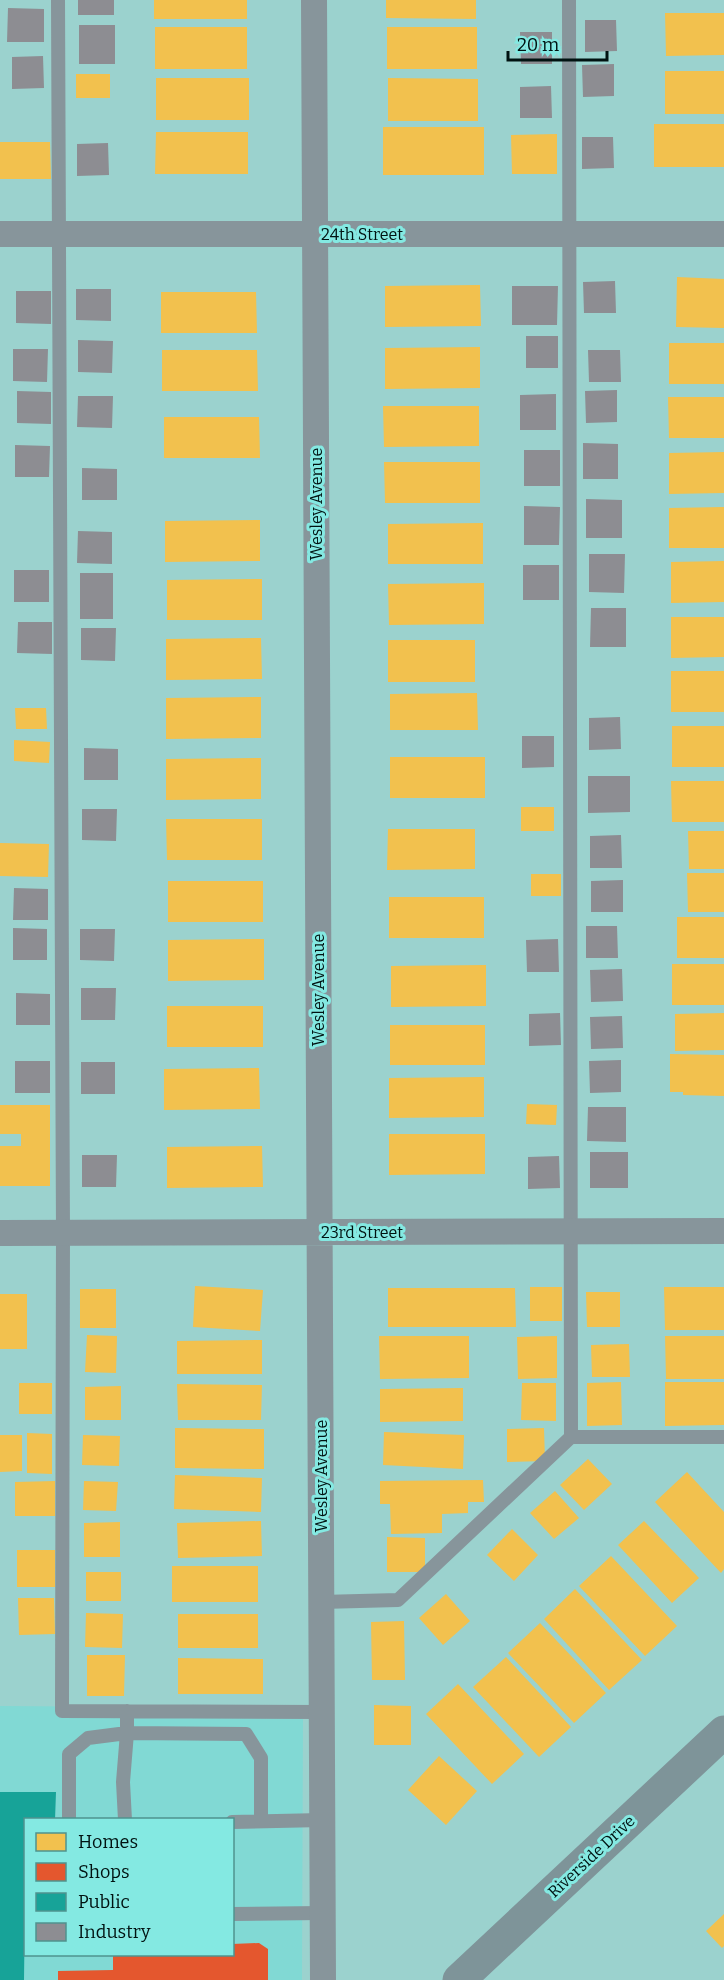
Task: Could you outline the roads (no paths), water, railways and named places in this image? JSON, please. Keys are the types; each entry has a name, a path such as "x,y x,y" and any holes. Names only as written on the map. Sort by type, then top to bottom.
{"street":[{"name":"Wesley Avenue","path":"314,0 323,1980"},
{"name":"24th Street","path":"0,234 724,234"},
{"name":"23rd Street","path":"0,1233 724,1231"},
{"name":"Riverside Drive","path":"459,1980 724,1732"}],"lane":[{"path":"58,0 63,1233 62,1711 322,1712"},
{"path":"569,0 571,1437"},
{"path":"321,1602 398,1600 571,1437 724,1437"},
{"path":"125,1818 123,1782 127,1711"},
{"path":"246,1712 246,1734 261,1758 261,1821"},
{"path":"69,1818 69,1754 88,1738 127,1733 246,1734"},
{"path":"234,1822 322,1820"},
{"path":"234,1914 322,1913"}]}
